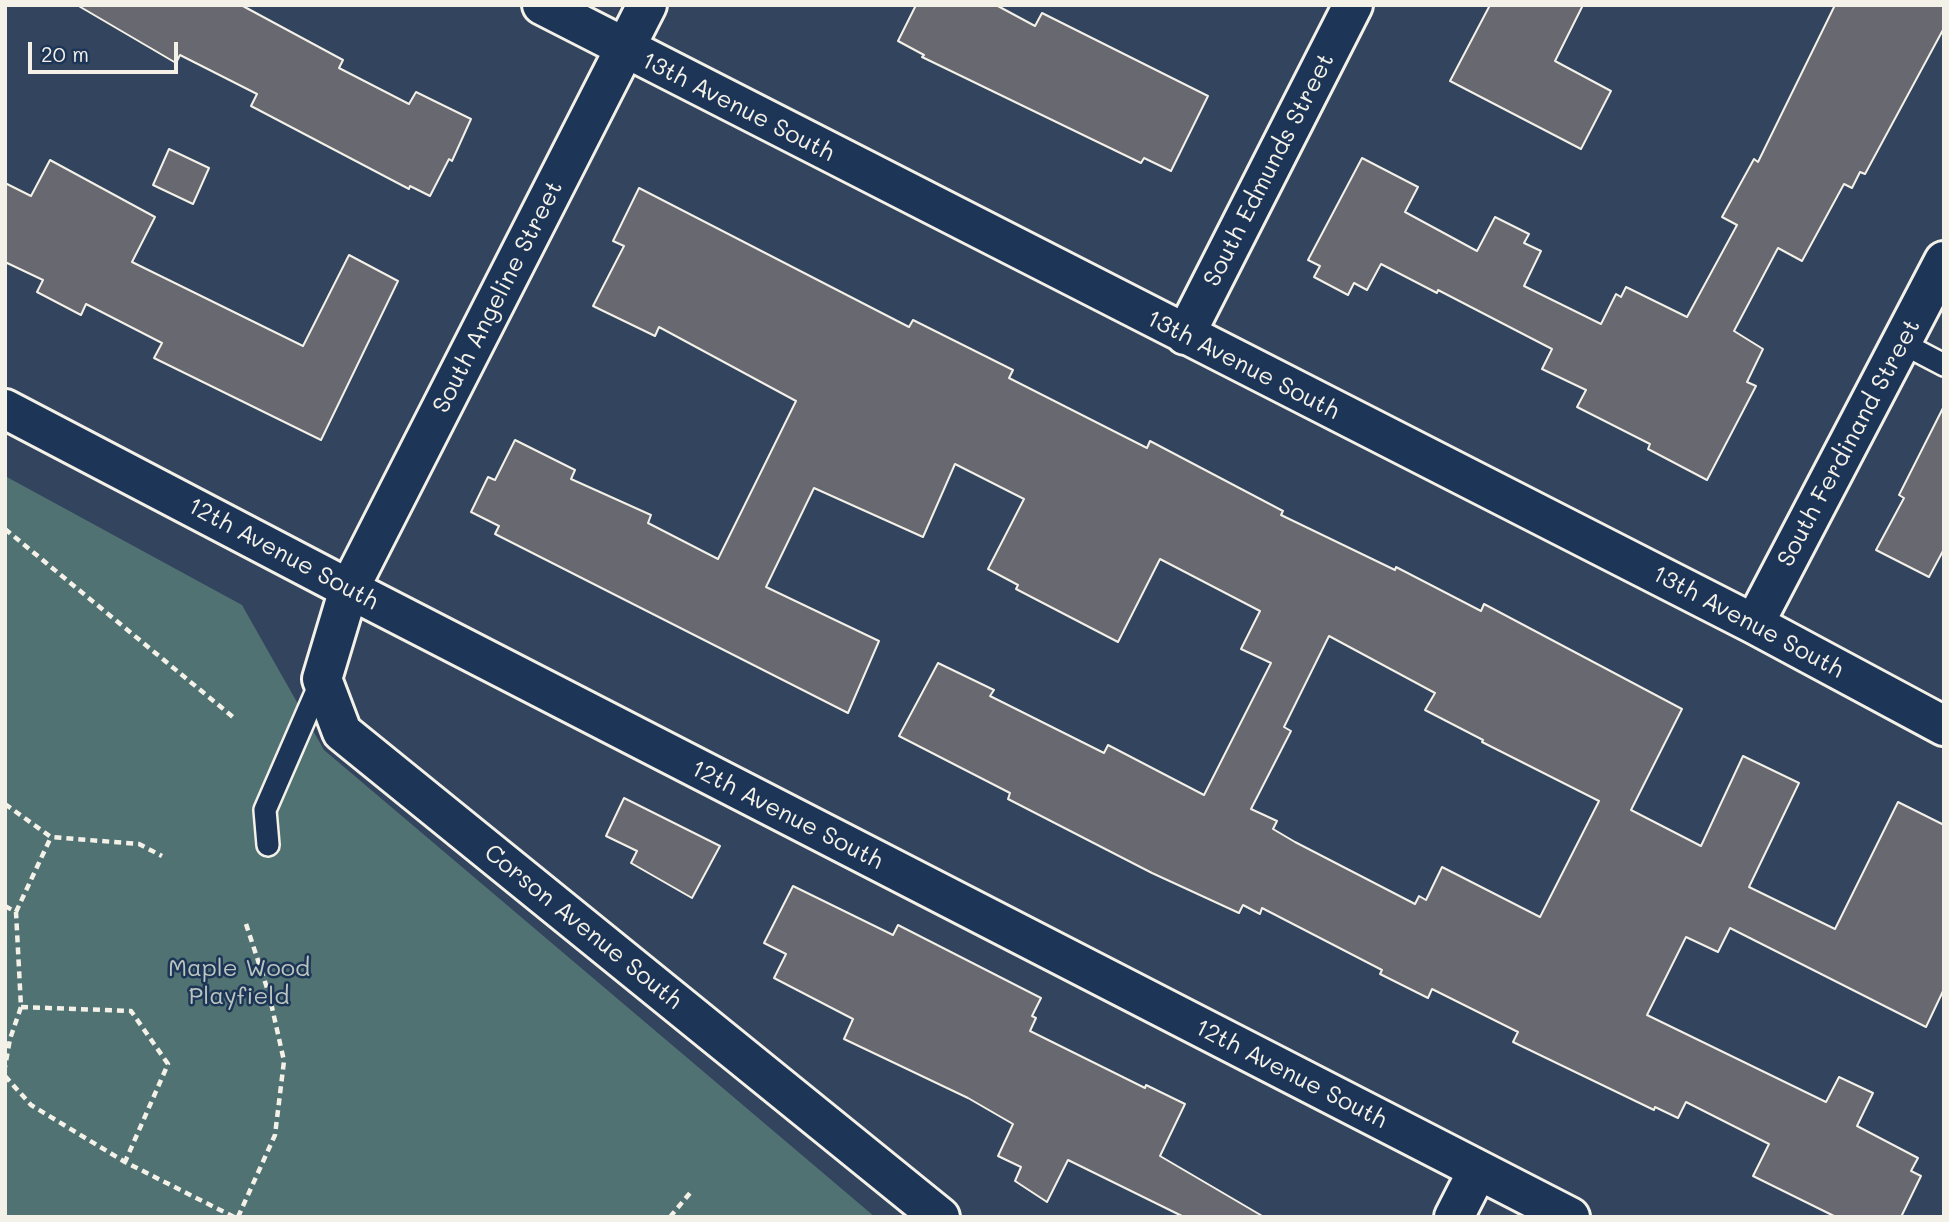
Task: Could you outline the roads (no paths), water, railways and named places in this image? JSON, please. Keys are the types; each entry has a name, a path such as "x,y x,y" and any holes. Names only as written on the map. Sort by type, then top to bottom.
{"street":[{"name":"13th Avenue South","path":"542,5 1754,624 1944,726"},
{"name":"South Angeline Street","path":"349,589 647,5"},
{"name":"South Edmunds Street","path":"1185,335 1353,5"},
{"name":"South Ferdinand Street","path":"1754,624 1944,261"},
{"name":"12th Avenue South","path":"5,409 349,589 1570,1217"},
{"path":"321,679 349,589"},
{"name":"Corson Avenue South","path":"321,679 342,732 940,1217"},
{"path":"1454,1217 1478,1171"}],"lane":[{"path":"1902,343 1944,365"},
{"path":"268,845 265,810 321,679"}],"park label":[{"name":"Maple Wood Playfield","path":"239,983"}]}
